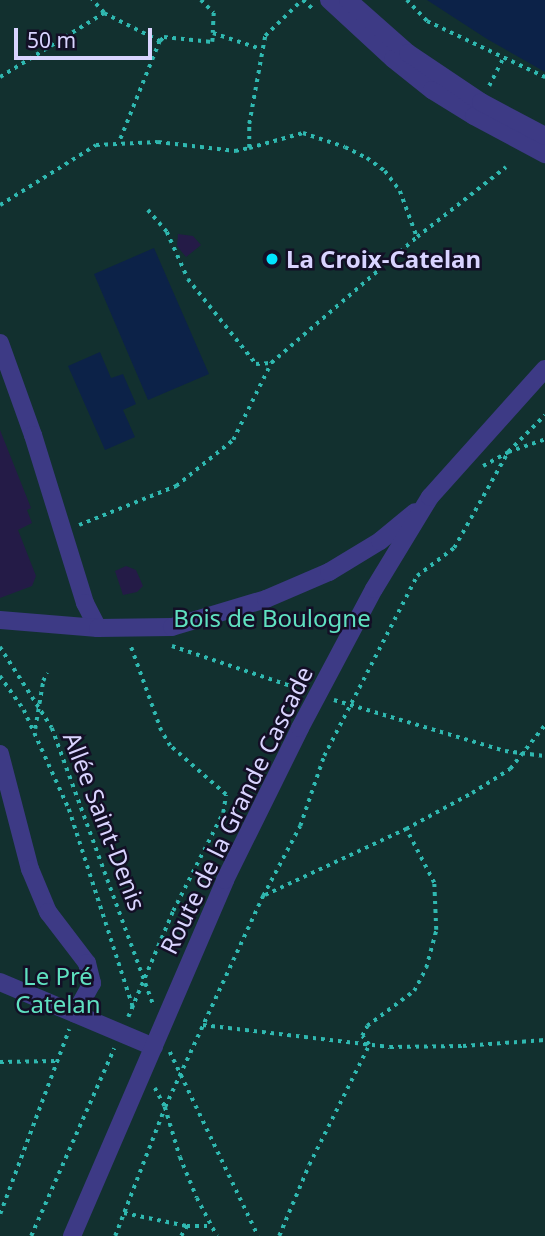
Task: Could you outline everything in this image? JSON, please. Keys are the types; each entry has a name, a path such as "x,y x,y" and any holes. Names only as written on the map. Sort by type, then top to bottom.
{"street":[{"path":"330,0 393,59 432,90 545,154"},
{"path":"348,0 408,53 481,102 545,136"},
{"path":"0,343 64,531 85,603 98,628"},
{"name":"Route de la Grande Cascade","path":"72,1236 145,1071 160,1046 225,880 317,695 374,589 430,498 545,369"},
{"path":"0,620 98,628 172,627 276,595 358,556 430,498"},
{"path":"0,754 30,869 39,891 48,912 87,963 92,983 75,1014"},
{"path":"0,982 121,1033 160,1046"}],"path":[{"path":"92,0 104,13 160,41"},
{"path":"119,143 160,41 164,37 212,42 214,13 201,0"},
{"path":"249,148 249,124 265,36 302,0"},
{"path":"407,0 427,20 545,77"},
{"path":"0,77 104,13"},
{"path":"213,33 261,49"},
{"path":"0,205 96,145 158,142 235,151 303,133 345,146 384,171 400,191 417,237"},
{"path":"64,531 176,486 233,440 271,363 417,237 506,167"},
{"path":"148,210 167,232 188,279 256,363 271,363"},
{"path":"115,1236 165,1107 263,896 300,825 324,756 417,576 454,548 508,452 545,415"},
{"path":"474,471 508,452 545,439"},
{"path":"31,1236 173,911 223,813 226,796 170,747 161,731 129,643 98,628"},
{"path":"171,645 317,695 505,751 545,755"},
{"name":"Allée Saint-Denis","path":"0,647 52,728 146,978 153,1004"},
{"path":"35,731 47,673"},
{"path":"0,676 35,731 69,809 132,1007"},
{"path":"263,896 406,829 510,769 545,725"},
{"path":"369,1045 362,1036 366,1026 414,991 426,968 436,930 434,883 406,829"},
{"path":"0,1214 75,1014"},
{"path":"203,1025 369,1045 463,1046 545,1040"},
{"path":"279,1236 309,1165 369,1045"},
{"path":"160,1046 180,1078 258,1236"},
{"path":"0,1062 56,1061"},
{"path":"145,1071 165,1107 180,1157 217,1236"},
{"path":"124,1213 187,1226 212,1226"},
{"path":"181,1236 187,1226"}],"green space":[{"name":"Bois de Boulogne","path":"0,0 545,0 545,1236 0,1236"}],"water":[{"path":"427,0 545,0 545,72 487,39"},
{"path":"154,248 209,374 148,400 94,274"},
{"path":"100,352 111,378 123,374 136,404 123,410 135,437 105,450 68,366"}],"building":[{"path":"178,234 193,236 201,245 186,257 177,246"},
{"path":"0,430 31,508 27,510 32,523 18,530 36,576 32,586 0,598"},
{"path":"126,566 136,570 143,586 137,592 123,595 115,571"}],"place":[{"name":"La Croix-Catelan","path":"272,259"}],"park label":[{"name":"Le Pré Catelan","path":"58,990"}]}
